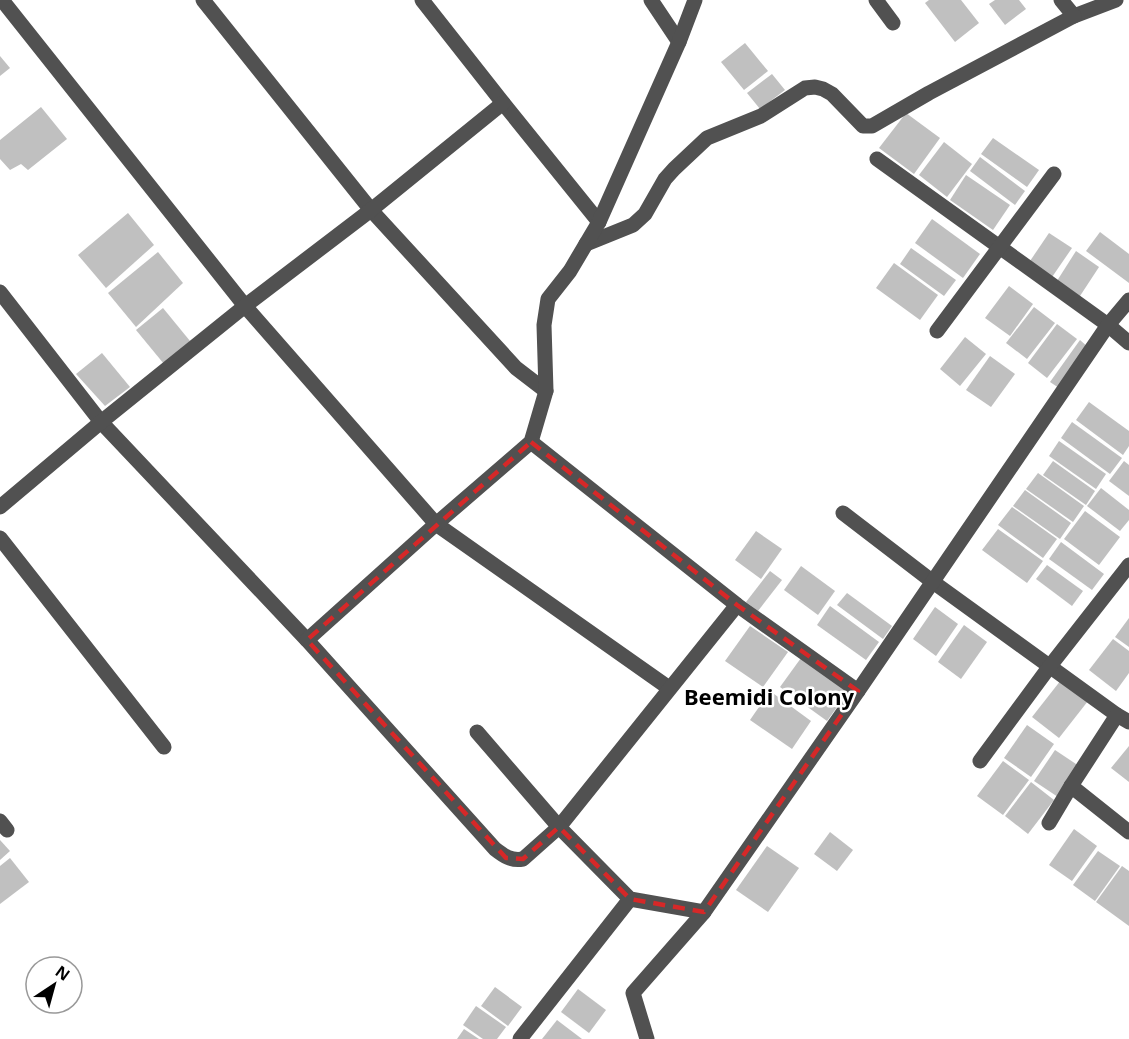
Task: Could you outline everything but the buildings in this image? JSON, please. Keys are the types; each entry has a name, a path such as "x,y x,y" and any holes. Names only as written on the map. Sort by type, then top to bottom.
{"street":[{"path":"2,0 245,306 436,524 669,688"},
{"path":"203,0 371,210 516,368 546,391"},
{"path":"422,0 599,222"},
{"path":"651,0 680,42"},
{"path":"307,640 531,442 546,391 544,325 548,299 570,271 599,222 680,42 695,0"},
{"path":"876,0 893,23"},
{"path":"1061,0 1074,16"},
{"path":"586,244 633,225 645,214 665,179 707,138 761,116 805,88 815,87 832,94 863,126 872,126 1074,16 1116,0"},
{"path":"0,507 245,306 371,210 503,103"},
{"path":"877,159 1108,324 1129,343"},
{"path":"937,331 1054,174"},
{"path":"0,292 101,422 307,640 495,849 506,858 523,859 559,827 737,605"},
{"path":"647,1039 633,993 704,912 933,582 1108,324 1129,300"},
{"path":"531,442 737,605 858,691"},
{"path":"843,513 933,582 1123,719 1071,786 1049,824"},
{"path":"0,538 164,747"},
{"path":"980,760 1129,565"},
{"path":"477,732 559,827 630,899 704,912"},
{"path":"1071,786 1129,832"},
{"path":"520,1039 630,899"}],"highlighted area":[{"path":"531,442 737,605 858,691 704,912 630,899 559,827 523,859 506,858 307,640"}],"district":[{"name":"Beemidi Colony","path":"769,697"}]}
